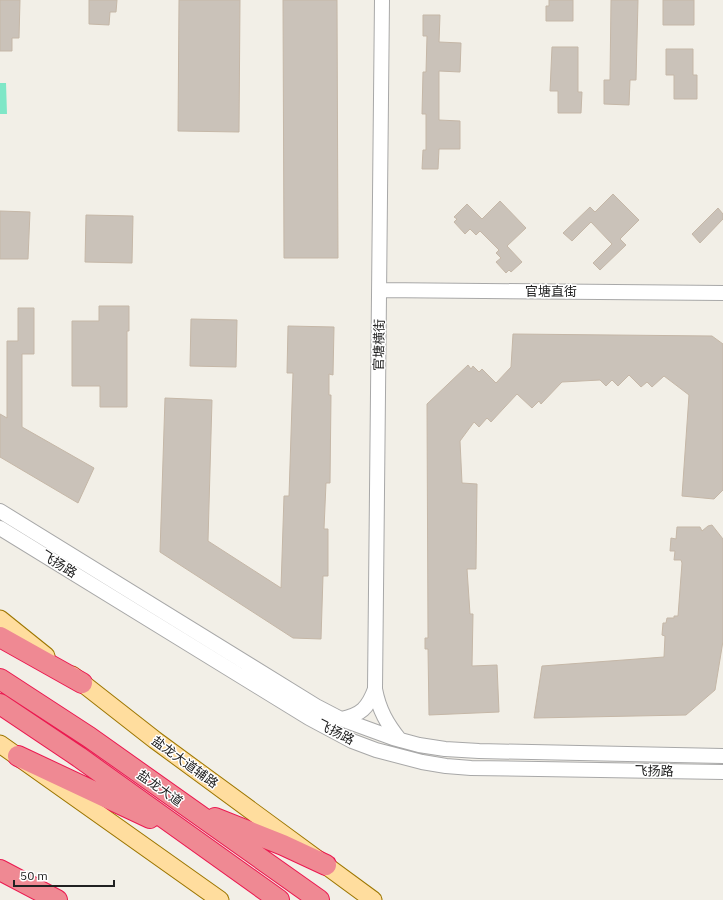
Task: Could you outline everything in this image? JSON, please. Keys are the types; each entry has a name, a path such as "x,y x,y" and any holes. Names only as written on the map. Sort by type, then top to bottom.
{"highway":[{"path":"0,637 82,683"},
{"name":"盐龙大道","path":"0,679 89,738 319,900"},
{"name":"盐龙大道","path":"0,704 79,757 279,900"},
{"path":"18,756 195,839"},
{"path":"180,802 283,845 326,865"},
{"path":"0,870 57,900"}],"main road":[{"name":"盐龙大道辅路","path":"0,619 155,740 373,900"},
{"path":"0,744 220,900"}],"street":[{"name":"官塘横街","path":"382,0 375,689 382,715 389,727 400,740"},
{"name":"官塘直街","path":"379,290 723,293"},
{"name":"飞扬路","path":"0,511 316,706 341,719 400,740 419,745 479,751 723,756"},
{"name":"飞扬路","path":"0,528 309,718 352,741 376,750 422,762 471,768 723,772"},
{"name":"官塘横街","path":"341,719 362,711 371,701 375,689"}],"green space":[{"path":"0,83 6,83 7,114 0,114"}],"building":[{"path":"0,0 20,0 19,38 12,38 12,51 0,51"},
{"path":"89,0 117,0 116,12 110,12 109,25 89,24"},
{"path":"179,0 240,0 239,132 178,131"},
{"path":"283,0 337,0 338,258 284,258"},
{"path":"549,0 573,0 573,21 546,21 546,6 549,6"},
{"path":"611,0 638,0 636,80 630,80 629,105 604,104 604,80 610,80"},
{"path":"663,0 694,0 694,25 663,25"},
{"path":"423,15 440,15 439,42 461,43 460,72 439,71 439,120 460,121 460,149 439,149 438,169 422,169 423,150 426,150 426,114 422,114 423,72 426,72 427,36 423,36"},
{"path":"552,47 578,47 578,92 582,92 581,113 558,113 558,91 550,91"},
{"path":"666,49 693,49 693,75 697,75 697,99 674,99 674,75 666,75"},
{"path":"613,194 639,220 620,239 626,245 600,270 593,263 612,244 591,222 572,241 563,233 590,207 595,212"},
{"path":"500,201 526,228 507,246 522,262 511,272 509,270 506,273 496,262 501,258 496,253 499,250 480,231 476,235 470,229 465,234 454,222 457,219 454,217 467,204 482,219"},
{"path":"718,208 723,214 723,219 700,243 692,234"},
{"path":"0,211 30,212 28,259 0,259"},
{"path":"86,215 133,216 132,263 85,262"},
{"path":"99,306 129,306 129,331 127,331 127,407 100,407 100,386 72,386 72,321 99,321"},
{"path":"18,308 34,308 34,354 22,354 22,427 94,468 78,503 0,457 0,414 7,418 7,341 18,341"},
{"path":"191,319 237,320 236,367 190,366"},
{"path":"288,326 334,327 333,375 329,374 329,395 331,395 330,483 326,483 324,529 328,529 328,576 323,576 321,639 293,638 160,552 165,398 212,400 208,541 281,588 284,496 289,496 293,373 287,373"},
{"path":"513,334 712,336 723,344 723,490 714,499 682,496 689,395 664,376 652,387 647,382 641,387 629,375 618,386 612,380 606,386 600,380 562,382 541,404 539,401 532,408 517,394 491,422 487,418 479,427 474,422 460,441 462,483 477,484 476,569 467,569 470,614 473,614 472,666 497,665 499,712 429,715 428,649 425,649 425,638 428,638 427,404 468,365 471,369 473,366 479,372 482,369 496,383 511,367"},
{"path":"712,525 723,539 723,641 715,690 686,715 534,718 542,666 664,657 665,636 662,635 663,623 666,623 667,618 674,618 674,616 678,616 682,563 681,560 674,560 675,551 670,551 671,538 676,539 677,527 700,527 702,531 708,526"}]}
